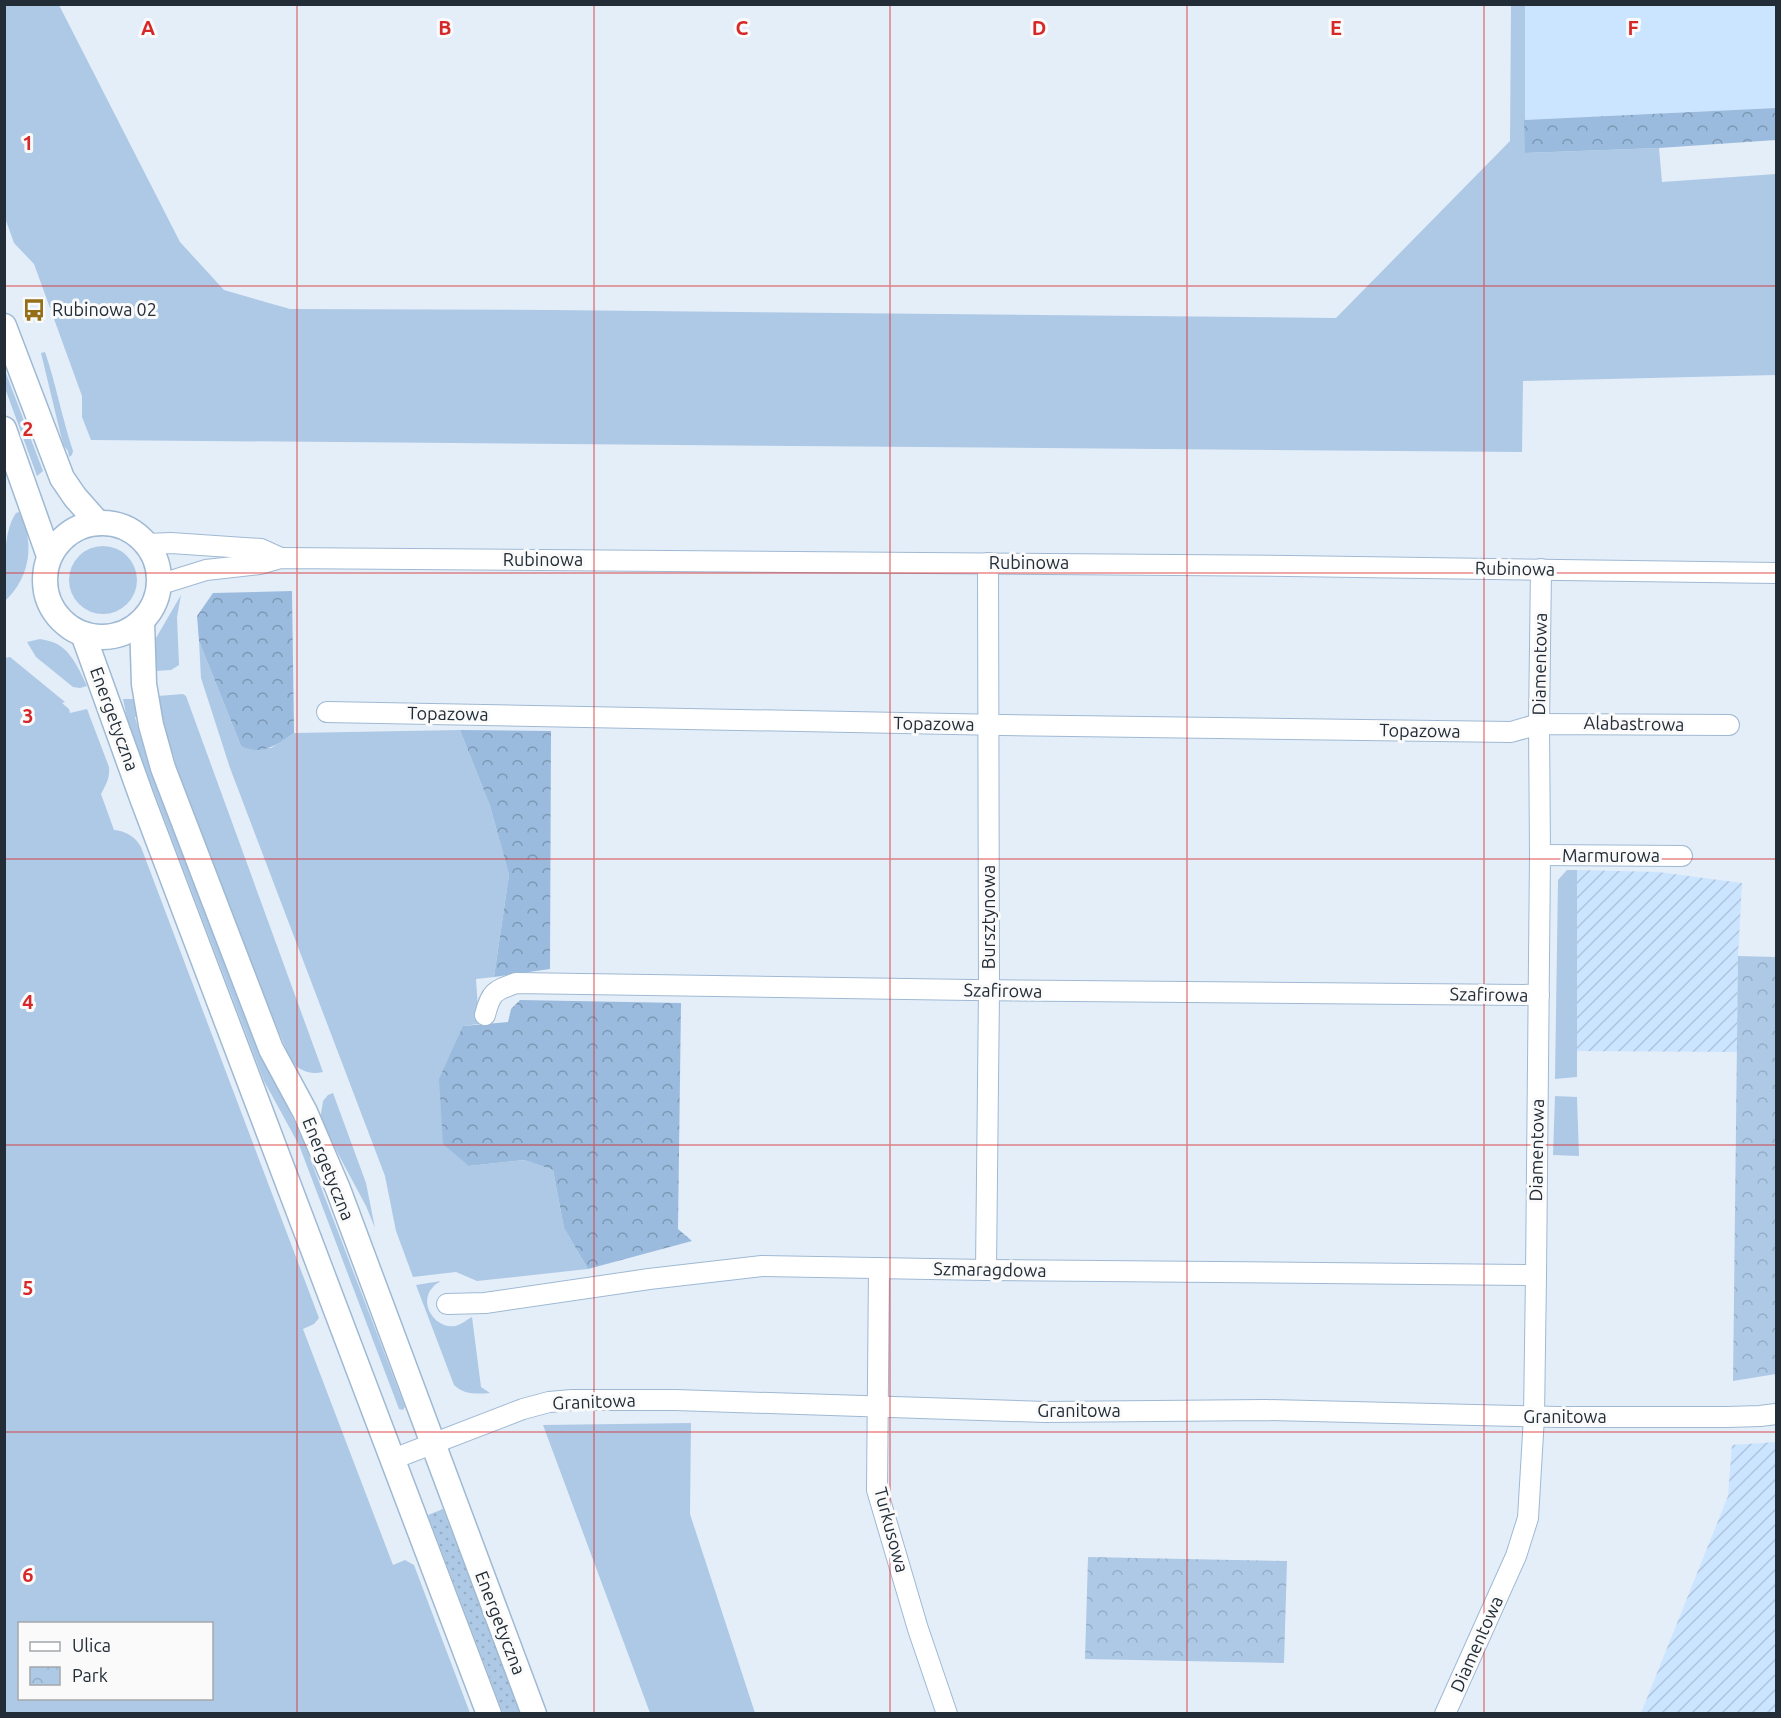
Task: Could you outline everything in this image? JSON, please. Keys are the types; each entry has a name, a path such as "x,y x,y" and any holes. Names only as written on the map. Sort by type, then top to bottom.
{"street":[{"path":"4,326 62,478 98,523"},
{"path":"4,429 50,556"},
{"path":"83,634 64,623 55,613 48,601 45,586 45,571 58,543 69,533 83,526 98,523 113,524 127,529 146,544 156,563 158,585 151,609 142,621"},
{"name":"Rubinowa","path":"146,544 261,549 281,558"},
{"name":"Rubinowa","path":"158,585 206,570 260,564 281,558 988,563 1776,573"},
{"name":"Bursztynowa","path":"986,1270 989,990 988,563"},
{"name":"Diamentowa","path":"1445,1713 1516,1556 1528,1518 1534,1417 1536,1275 1541,569"},
{"name":"Energetyczna","path":"142,621 114,636 101,637 83,634 142,798 489,1713"},
{"name":"Energetyczna","path":"142,621 144,684 151,724 163,768 271,1049 305,1112 338,1189 534,1713"},
{"name":"Topazowa","path":"327,712 988,725 1511,732 1539,723"},
{"name":"Alabastrowa","path":"1539,723 1729,725"},
{"name":"Marmurowa","path":"1540,855 1682,856"},
{"name":"Szafirowa","path":"484,1015 489,998 501,989 516,983 1539,995"},
{"name":"Szmaragdowa","path":"447,1304 484,1303 649,1279 762,1266 1536,1275"},
{"name":"Turkusowa","path":"879,1268 878,1490 918,1629 947,1713"},
{"name":"Granitowa","path":"393,1459 523,1408 572,1400 675,1400 1035,1412 1266,1410 1534,1417 1727,1417 1776,1414"}],"shaded area":[{"path":"1525,5 1776,5 1776,108 1524,120"},
{"path":"1577,870 1658,872 1742,883 1738,956 1737,1052 1577,1051"},
{"path":"1776,1442 1776,1713 1641,1713 1728,1496 1732,1445"}],"green space":[{"path":"5,5 59,5 180,242 224,290 290,309 1336,318 1510,141 1511,5 1525,5 1525,153 1659,148 1662,182 1776,174 1776,375 1523,381 1522,452 91,440 82,417 82,396 34,264 14,243 5,218"},
{"path":"1776,108 1776,140 1659,148 1525,153 1524,120"},
{"path":"45,352 73,451 69,457 61,436 41,353"},
{"path":"4,368 43,471 37,476 5,388"},
{"path":"19,512 27,535 28,558 21,580 6,600 6,542 12,521"},
{"path":"103,546 116,549 127,556 134,567 137,580 134,593 127,604 116,611 103,614 90,611 79,604 72,593 69,580 72,567 79,556 90,549"},
{"path":"292,591 294,733 269,748 249,749 241,746 199,641 197,616 213,593"},
{"path":"181,595 177,617 179,665 171,670 155,671 156,638"},
{"path":"40,639 55,643 66,651 87,686 73,687 36,657 27,642"},
{"path":"199,641 241,746 271,748 294,733 460,730 490,806 509,875 494,977 476,979 479,1024 463,1026 469,1166 524,1160 553,1170 564,1228 588,1269 477,1281 456,1272 413,1277 396,1231 385,1176 230,768 201,678"},
{"path":"10,657 65,702 62,703 70,713 87,709 109,767 108,778 101,794 114,830 129,835 141,847 319,1318 314,1324 303,1329 393,1565 405,1560 414,1565 470,1713 5,1713 4,658"},
{"path":"183,694 186,696 323,1072 306,1072 292,1063 252,968 174,756 171,755 158,696"},
{"path":"123,699 134,699 137,716 135,717 147,760 250,1028 303,1140 405,1407 403,1410 399,1409 299,1145 264,1081 128,723"},
{"path":"460,730 551,731 550,969 494,977 509,875 490,806"},
{"path":"1567,870 1577,870 1577,1077 1555,1079 1558,880"},
{"path":"1738,956 1776,957 1776,1374 1733,1381"},
{"path":"520,1000 681,1003 678,1229 692,1241 588,1269 564,1228 553,1170 524,1160 469,1166 443,1144 439,1079 463,1026 508,1022 511,1009"},
{"path":"333,1093 366,1183 375,1228 366,1206 320,1120 323,1101"},
{"path":"1555,1096 1577,1097 1579,1156 1553,1155"},
{"path":"441,1281 429,1293 427,1300 430,1313 447,1326 455,1326 472,1317 481,1387 490,1393 466,1392 454,1385 416,1285"},
{"path":"691,1423 690,1514 755,1713 650,1713 543,1425"},
{"path":"443,1509 521,1713 503,1713 428,1515"},
{"path":"1088,1557 1287,1561 1284,1663 1085,1659"}],"place":[{"name":"Rubinowa 02","path":"34,310"}]}
